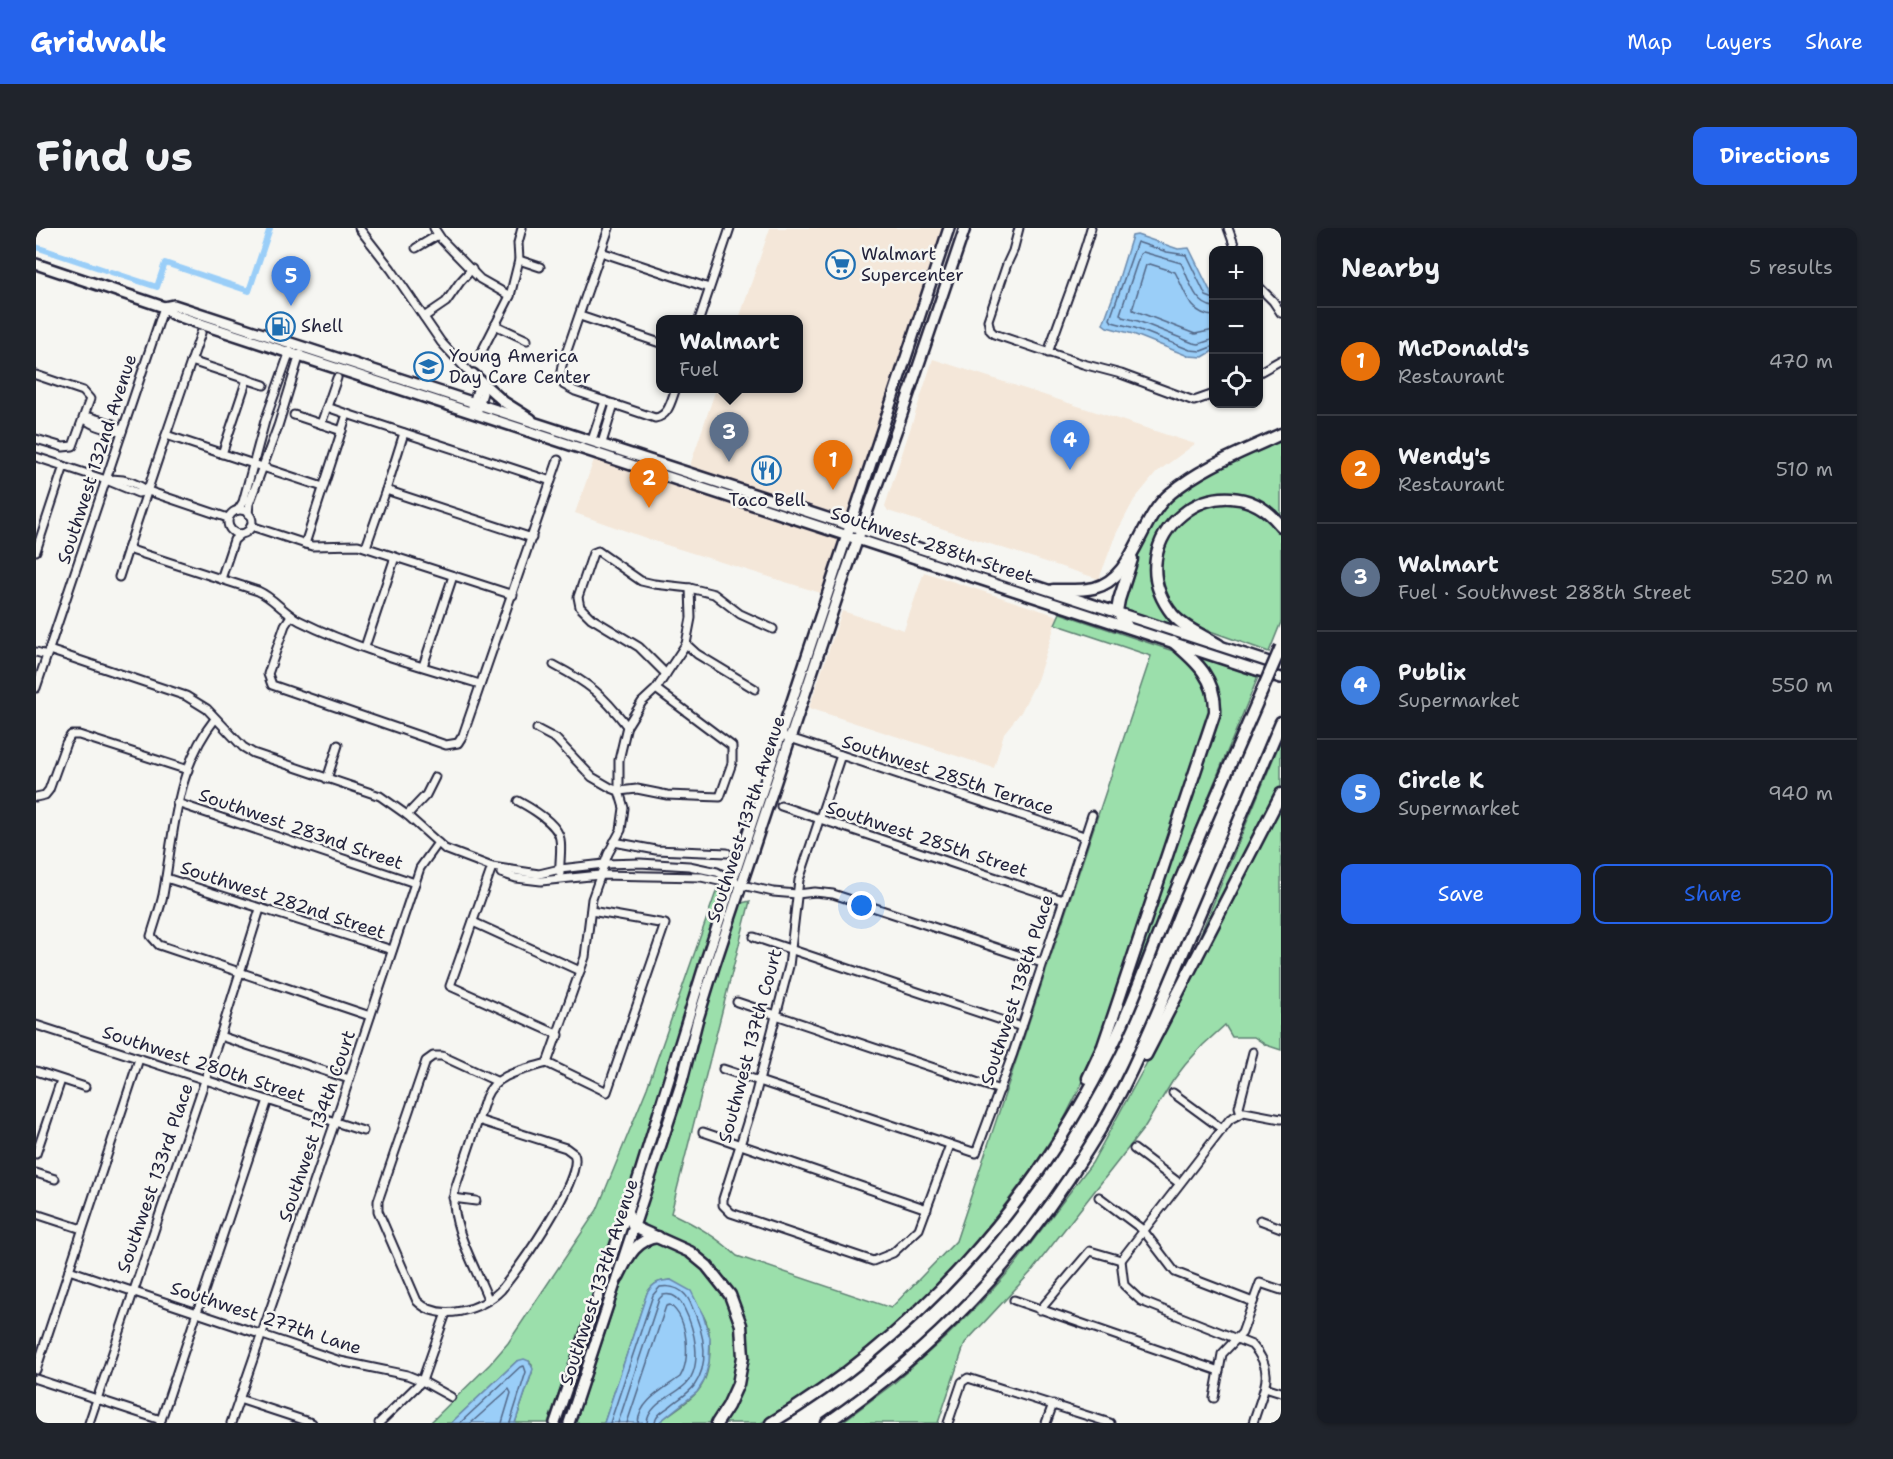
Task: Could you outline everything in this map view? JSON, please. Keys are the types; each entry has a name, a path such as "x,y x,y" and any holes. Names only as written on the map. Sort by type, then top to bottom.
{"highway":[{"path":"1127,626 1117,611 1138,538 1155,509 1170,493 1203,470 1281,435"},
{"path":"1219,645 1174,617 1163,600 1156,581 1156,557 1162,538 1179,515 1194,505 1215,499 1250,503 1271,515 1281,526"},
{"path":"1053,590 1096,588 1107,583 1119,574 1134,550"},
{"path":"1067,1127 1103,1046 1213,722 1215,702 1211,683 1200,665 1173,642"},
{"path":"771,1423 819,1393 879,1347 937,1294 994,1230 1026,1188 1067,1127 1105,1060 1281,647"},
{"path":"827,1423 907,1363 966,1308 1011,1259 1089,1148 1130,1074 1281,723"},
{"path":"1130,1074 1146,1055 1281,794"},
{"path":"627,1212 634,1227 690,1252 707,1266 730,1295 741,1325 743,1357 738,1384 717,1423"},
{"path":"618,1277 631,1252 640,1242 658,1237"}],"main road":[{"name":"Southwest 137th Avenue","path":"823,627 850,525 949,228"},
{"path":"942,295 940,285 959,228"},
{"name":"Southwest 137th Avenue","path":"555,1423 785,737 823,627 858,539 965,228"},
{"name":"Southwest 288th Street","path":"36,264 164,307 172,314 288,352 299,352"},
{"name":"Southwest 288th Street","path":"164,307 174,306 299,352 847,536 1281,678"},
{"path":"473,374 504,402 540,426"},
{"name":"Southwest 288th Street","path":"475,410 597,442 1281,666"},
{"name":"Southwest 137th Avenue","path":"570,1423 682,1081 737,883"}],"street":[{"path":"359,228 391,269 446,348 473,374 479,383 483,393 475,410"},
{"path":"434,228 485,284 510,296"},
{"path":"480,355 510,296 519,260 522,228"},
{"path":"609,228 562,365 560,378 568,387 655,418 663,416 669,408 674,393"},
{"path":"701,315 730,228"},
{"path":"1019,228 1013,252 988,320 990,330 994,334 1048,353 1121,374 1194,401 1209,396"},
{"path":"1048,353 1062,311 1076,281 1091,228"},
{"path":"1228,228 1235,246"},
{"path":"416,248 438,235"},
{"path":"601,252 710,288"},
{"path":"519,260 540,267"},
{"path":"424,317 446,302 459,282 472,269"},
{"path":"1263,291 1281,313"},
{"name":"Southwest 132nd Avenue","path":"36,688 164,307"},
{"path":"580,316 656,342"},
{"path":"495,325 527,340"},
{"path":"119,577 201,333"},
{"path":"221,579 234,540 228,525 228,518 243,504 265,421 288,352"},
{"path":"234,540 248,531 251,526 248,514 249,504 278,426 299,352"},
{"path":"1263,370 1281,360"},
{"path":"191,361 264,385"},
{"path":"36,375 87,394 90,401 76,443 70,448 36,438"},
{"path":"321,424 337,378"},
{"path":"222,454 247,379"},
{"path":"597,442 605,401"},
{"path":"597,442 614,404"},
{"path":"327,407 551,481"},
{"path":"304,544 347,414"},
{"path":"294,415 342,431"},
{"path":"84,418 90,417 113,424 122,431"},
{"path":"265,421 278,426"},
{"path":"366,547 404,433"},
{"path":"166,435 323,487"},
{"path":"36,457 106,480 116,478 139,485 147,491 228,518"},
{"path":"291,616 285,625 268,674 272,685 281,690 452,745 458,743 462,738 513,596 558,460"},
{"path":"36,551 39,529 64,466"},
{"path":"386,490 532,538"},
{"path":"238,510 248,514"},
{"path":"251,526 318,547 352,544 366,547 513,596"},
{"path":"232,531 241,534"},
{"path":"128,549 263,594 291,616 365,647 480,684"},
{"path":"666,674 639,647 591,618 580,607 578,597 588,561 593,553 598,551 641,581 714,594 740,614 773,629"},
{"path":"365,647 396,557"},
{"path":"423,666 453,576"},
{"path":"548,1063 585,957 592,899 604,864 621,830 624,808 619,791 619,760 627,726 642,702 656,689 686,644 691,618 690,588"},
{"path":"686,644 697,654 755,689"},
{"path":"36,652 48,653 186,696 207,710 243,747 253,753 380,796 407,815 445,849 516,879 541,881 600,875 701,877 773,892 833,894 1042,963"},
{"path":"554,665 582,680 604,698 627,726"},
{"path":"537,729 556,739 592,777 619,791 637,789 667,795 720,797 732,763 732,746 656,689"},
{"path":"215,719 205,732 195,752 177,803 162,899 151,936 159,945 370,1016"},
{"path":"36,797 45,795 49,790 71,735 80,735 188,770"},
{"name":"Southwest 285th Terrace","path":"785,737 1084,836"},
{"path":"327,779 339,745"},
{"name":"Southwest 137th Court","path":"841,755 799,880 792,951 759,1081 723,1198 723,1205 730,1213 873,1261 893,1253 919,1229 927,1209"},
{"path":"407,815 426,795 435,777"},
{"path":"518,801 533,809 558,831 561,879"},
{"name":"Southwest 283nd Street","path":"177,803 414,883"},
{"name":"Southwest 285th Street","path":"781,806 1063,900"},
{"path":"1084,836 1092,815"},
{"name":"Southwest 138th Place","path":"950,1145 976,1153 1022,1027 1084,836"},
{"path":"614,842 656,850 727,853"},
{"name":"Southwest 134th Court","path":"231,1423 335,1122 414,883 420,868 438,843"},
{"path":"492,867 539,874 604,864 640,863 689,866 717,872 737,883"},
{"path":"492,867 450,986 559,1035"},
{"name":"Southwest 282nd Street","path":"166,878 392,950"},
{"name":"Southwest 133rd Place","path":"89,1423 220,1036 260,909"},
{"path":"488,1299 455,1220 453,1198 488,1093 496,1081 548,1063 607,1092 665,924 591,911"},
{"path":"473,922 580,971"},
{"path":"754,937 1022,1027"},
{"path":"737,1002 1000,1090"},
{"name":"Southwest 280th Street","path":"36,1025 363,1131"},
{"path":"220,1036 349,1079"},
{"path":"1241,1113 1239,1107 1253,1052"},
{"path":"478,1120 566,1148 576,1157 575,1168 561,1202 503,1287 488,1299 459,1312 446,1313 425,1307 417,1301 377,1206 424,1063 430,1057 447,1058 496,1081"},
{"path":"36,1370 139,1059"},
{"path":"703,1132 927,1209 950,1145 723,1069"},
{"path":"36,1071 85,1087"},
{"path":"36,1154 61,1080"},
{"path":"1173,1093 1222,1129"},
{"path":"36,1379 97,1398 160,1422 268,1100"},
{"path":"1253,1423 1268,1371 1262,1356 1252,1345 1237,1338 1141,1301 1124,1285 1121,1260 1230,1119 1244,1112 1281,1119"},
{"path":"1134,1149 1179,1183"},
{"path":"36,1173 55,1179"},
{"path":"1100,1197 1143,1230 1175,1272 1253,1302"},
{"path":"453,1198 476,1202"},
{"path":"36,1214 82,1229"},
{"path":"1260,1220 1281,1228"},
{"path":"1040,1310 1090,1251 1121,1260"},
{"name":"Southwest 277th Lane","path":"69,1270 340,1361 407,1375 422,1380 451,1397"},
{"path":"1214,1398 1222,1354 1242,1333 1260,1283 1281,1290"},
{"path":"1014,1300 1219,1371"},
{"path":"379,1423 422,1380 446,1313"},
{"path":"948,1423 962,1382 973,1378 1110,1423"},
{"path":"1265,1387 1281,1392"},
{"path":"239,1399 312,1423"},
{"path":"1046,1423 1053,1404"}],"shaded area":[{"path":"770,228 944,228 824,594 663,544 575,513 595,457 682,489 715,393 803,393 803,315 740,315"},
{"path":"933,359 1195,444 1157,472 1134,500 1116,534 1099,579 888,511 885,506"},
{"path":"924,572 1058,616 1037,680 1021,712 1004,733 994,768 809,708 842,611 904,630"}],"green space":[{"path":"1281,439 1281,518 1257,502 1244,497 1217,494 1190,503 1174,516 1162,532 1154,558 1154,574 1181,627 1121,609 1122,599 1141,544 1152,523 1170,500 1215,469"},
{"path":"1225,503 1257,512 1281,534 1281,622 1269,652 1185,622 1165,597 1159,559 1174,526 1201,507"},
{"path":"1060,613 1176,652 1193,662 1211,691 1211,717 1097,1054 1063,1121 1034,1166 944,1279 872,1346 794,1403 761,1423 722,1423 746,1355 723,1280 639,1224 738,908 742,903 750,901 671,1213 706,1232 737,1256 891,1308 956,1241 1151,656 1055,624"},
{"path":"1197,656 1258,677 1117,1018 1217,722"},
{"path":"1281,740 1281,789 1186,969"},
{"path":"1281,803 1281,1050 1266,1045 1254,1037 1232,1037 1225,1025 1203,1045 1172,1082 1144,1128 1031,1272 965,1343 938,1423 841,1423 893,1384 983,1300 1013,1267 1092,1163 1143,1070"},
{"path":"717,889 720,896 718,911 630,1190 548,1423 515,1423 532,1373 532,1364 529,1361 517,1361 451,1423 430,1423 508,1343 597,1210 647,1088"},
{"path":"653,1241 675,1249 693,1261 709,1275 722,1292 731,1312 736,1333 737,1355 730,1396 712,1423 658,1423 698,1391 706,1375 710,1354 707,1323 700,1310 671,1280 663,1281 652,1286 647,1293 604,1423 575,1423 630,1258 635,1251"}],"water":[{"path":"1137,235 1178,249 1189,248 1209,289 1209,353 1203,357 1188,356 1103,324 1132,236"},
{"path":"671,1280 691,1291 703,1315 710,1338 709,1362 704,1381 697,1392 658,1423 604,1423 647,1293 657,1283"},
{"path":"524,1359 529,1361 533,1369 515,1423 451,1423 517,1361"}],"waterway":[{"path":"111,272 157,287 165,263 249,291 270,228"},
{"path":"36,247 105,270"}],"place":[{"name":"Walmart Supercenter","path":"840,264"},
{"name":"Circle K","path":"291,306"},
{"name":"Shell","path":"280,326"},
{"name":"Young America Day Care Center","path":"428,366"},
{"name":"Walmart","path":"729,462"},
{"name":"Publix","path":"1070,470"},
{"name":"Taco Bell","path":"767,471"},
{"name":"McDonald's","path":"833,490"},
{"name":"Wendy's","path":"649,508"}]}
